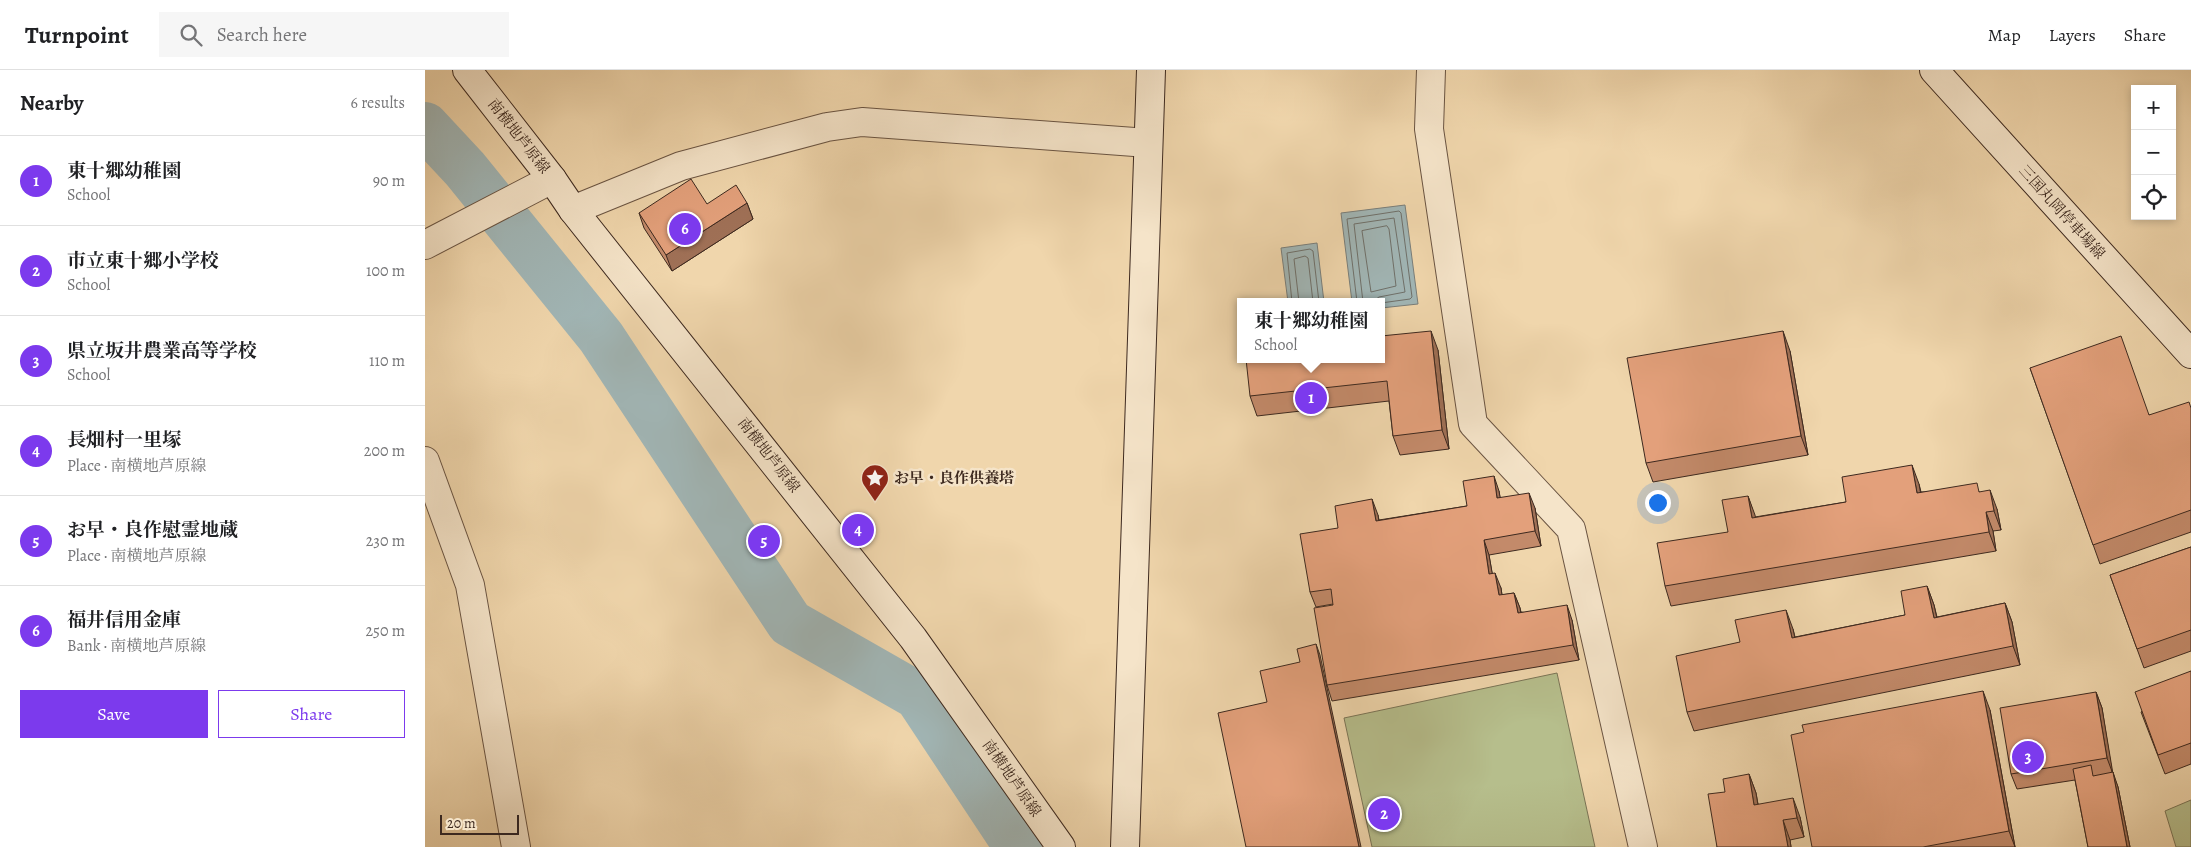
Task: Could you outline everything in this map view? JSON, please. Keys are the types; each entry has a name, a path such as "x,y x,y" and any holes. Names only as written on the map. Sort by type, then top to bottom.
{"street":[{"name":"南横地芦原線","path":"467,70 552,179 573,210 913,638 1061,847"},
{"path":"1125,847 1151,70"},
{"path":"1431,70 1429,129 1473,424 1571,529 1643,847"},
{"name":"三国丸岡停車場線","path":"1934,70 2191,354"},
{"path":"573,210 681,166 839,124 862,122 1148,143"},
{"path":"425,245 552,179"},
{"path":"425,461 470,585 517,847"}],"green space":[{"path":"1557,673 1595,847 1372,847 1344,718"},
{"path":"2191,800 2191,847 2176,847 2165,811"}],"water":[{"path":"1405,205 1418,304 1385,308 1385,298 1352,298 1341,213"},
{"path":"1317,243 1324,298 1287,298 1281,248"}],"building":[{"path":"691,179 707,204 736,185 747,203 666,255 639,213"},
{"path":"1431,331 1442,430 1393,436 1387,381 1250,396 1246,363 1385,363 1385,336"},
{"path":"1783,331 1801,436 1646,463 1627,358"},
{"path":"2121,336 2149,415 2189,402 2191,408 2191,510 2093,545 2030,368"},
{"path":"1912,465 1917,493 1977,483 1979,492 1990,490 1994,511 1986,512 1989,532 1665,586 1657,543 1728,532 1722,500 1748,496 1752,518 1846,502 1842,477"},
{"path":"1494,476 1497,498 1529,493 1535,531 1484,540 1489,574 1495,573 1499,595 1514,593 1518,613 1567,605 1573,645 1327,685 1314,608 1333,605 1331,589 1310,592 1300,534 1338,528 1335,506 1372,499 1376,521 1467,506 1463,481"},
{"path":"2191,547 2191,630 2137,649 2110,575"},
{"path":"1927,586 1934,618 2005,603 2013,646 1687,712 1676,656 1740,642 1735,620 1786,610 1792,638 1905,615 1901,591"},
{"path":"1316,644 1359,847 1246,847 1218,713 1267,702 1260,671 1300,662 1297,649"},
{"path":"2191,671 2191,743 2158,755 2135,692"},
{"path":"1983,691 2009,831 1923,847 1812,847 1791,735 1804,732 1802,725"},
{"path":"2096,692 2107,758 2011,774 2000,708"},
{"path":"2091,765 2093,776 2113,772 2127,847 2088,847 2073,769"},
{"path":"1749,774 1754,805 1793,798 1797,818 1783,820 1788,847 1717,847 1708,794 1725,792 1723,779"}],"waterway":[{"path":"425,126 465,169 601,337 790,623 918,696 1018,847"}],"place":[{"name":"福井信用金庫","path":"685,229"},
{"name":"東十郷幼稚園","path":"1311,398"},
{"name":"お早・良作供養塔","path":"875,502"},
{"name":"長畑村一里塚","path":"858,530"},
{"name":"お早・良作慰霊地蔵","path":"764,541"},
{"name":"県立坂井農業高等学校","path":"2028,757"},
{"name":"市立東十郷小学校","path":"1384,814"}]}
